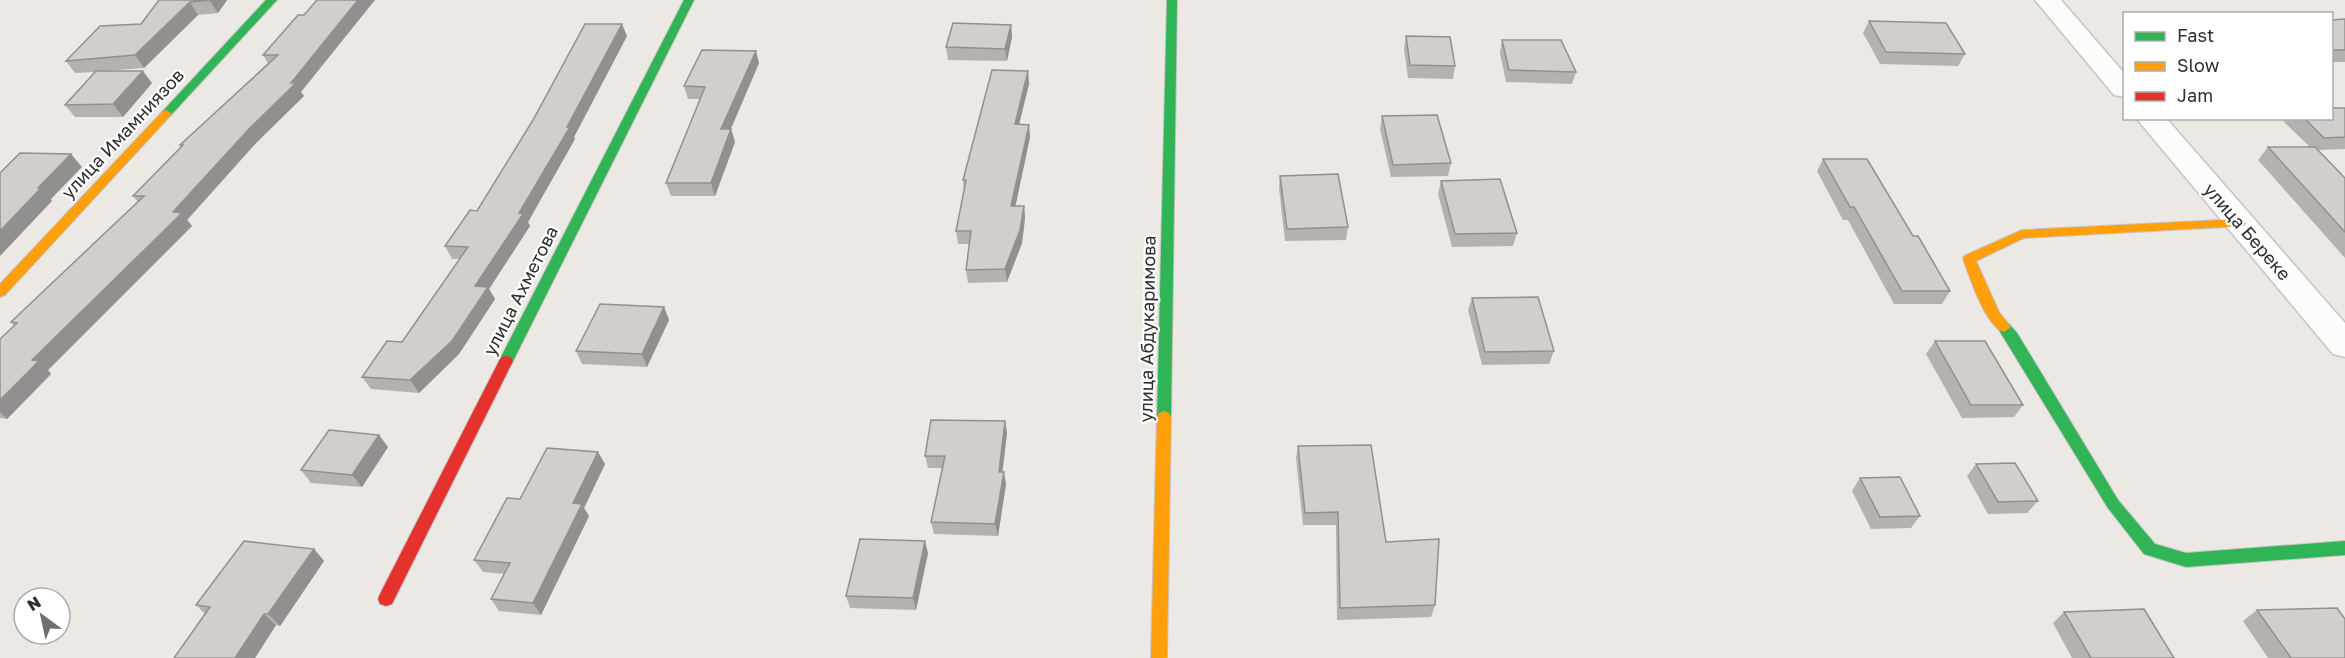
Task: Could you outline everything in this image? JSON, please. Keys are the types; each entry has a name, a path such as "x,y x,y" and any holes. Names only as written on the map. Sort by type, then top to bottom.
{"street":[{"name":"улица Имамниязов","path":"0,292 272,0"},
{"name":"улица Ахметова","path":"386,599 688,0"},
{"name":"улица Абдукаримова","path":"1159,658 1172,0"},
{"path":"2048,0 2123,88"},
{"name":"улица Береке","path":"2152,120 2345,345"},
{"path":"2240,223 2022,234 1969,259 1993,314 2012,337 2113,504 2150,549 2186,560 2345,548"}],"building":[{"path":"159,0 211,0 190,2 135,55 66,61 100,26 141,24"},
{"path":"317,0 358,0 291,83 296,83 249,129 173,212 182,213 32,360 39,361 0,400 0,339 17,323 11,322 144,196 133,196 183,145 180,145 278,55 263,55 298,15 304,15"},
{"path":"2345,19 2345,50 2333,50 2333,20"},
{"path":"1869,21 1946,23 1965,54 1886,52"},
{"path":"953,23 1011,25 1005,49 946,47"},
{"path":"585,24 622,24 567,127 570,127 519,213 523,214 475,286 488,287 452,341 410,380 362,377 387,341 402,342 468,247 445,246 470,210 477,211 533,120"},
{"path":"1406,36 1450,37 1455,66 1410,65"},
{"path":"1502,40 1561,40 1576,72 1509,70"},
{"path":"702,50 756,51 721,129 731,129 711,183 666,183 705,87 684,86"},
{"path":"992,70 1028,71 1015,124 1029,125 1011,206 1024,206 1020,230 1005,269 966,270 971,231 956,231 966,180 963,180"},
{"path":"96,71 143,71 113,104 65,105"},
{"path":"2333,108 2345,108 2345,137 2324,138 2306,120 2333,120"},
{"path":"1437,115 1451,163 1393,165 1382,116"},
{"path":"2268,147 2315,147 2345,178 2345,232"},
{"path":"20,153 71,154 0,231 0,173"},
{"path":"1823,159 1867,159 1913,236 1918,236 1950,291 1902,291 1854,207 1850,207"},
{"path":"1338,174 1348,227 1287,229 1280,176"},
{"path":"1500,179 1517,233 1455,234 1441,181"},
{"path":"1538,297 1554,351 1485,352 1472,298"},
{"path":"600,304 664,307 642,354 576,351"},
{"path":"1935,341 1985,341 2023,405 1971,405"},
{"path":"931,420 1005,421 999,472 1004,472 995,524 931,522 945,456 925,456"},
{"path":"329,430 379,435 352,475 301,470"},
{"path":"1371,445 1386,542 1439,539 1435,605 1340,608 1338,512 1305,513 1298,446"},
{"path":"547,448 598,452 573,503 582,504 533,603 491,599 510,563 474,560 507,498 520,499"},
{"path":"2015,463 2038,501 1998,502 1976,464"},
{"path":"1900,477 1920,516 1880,517 1860,478"},
{"path":"860,539 925,541 913,598 846,596"},
{"path":"244,541 314,549 268,614 264,614 235,658 174,658 210,607 196,605"},
{"path":"2337,608 2345,619 2345,658 2291,658 2257,610"},
{"path":"2144,609 2174,658 2091,658 2064,612"}],"traffic: fast":[{"path":"166,114 272,0"},
{"path":"506,361 689,0"},
{"path":"1164,417 1172,0"},
{"path":"2004,327 2113,504 2150,549 2186,560 2345,548"}],"traffic: slow":[{"path":"0,292 166,114"},
{"path":"2004,327 1993,314 1969,259 2022,234 2240,223"},
{"path":"1159,658 1164,417"}],"traffic: jam":[{"path":"386,599 506,361"}]}
